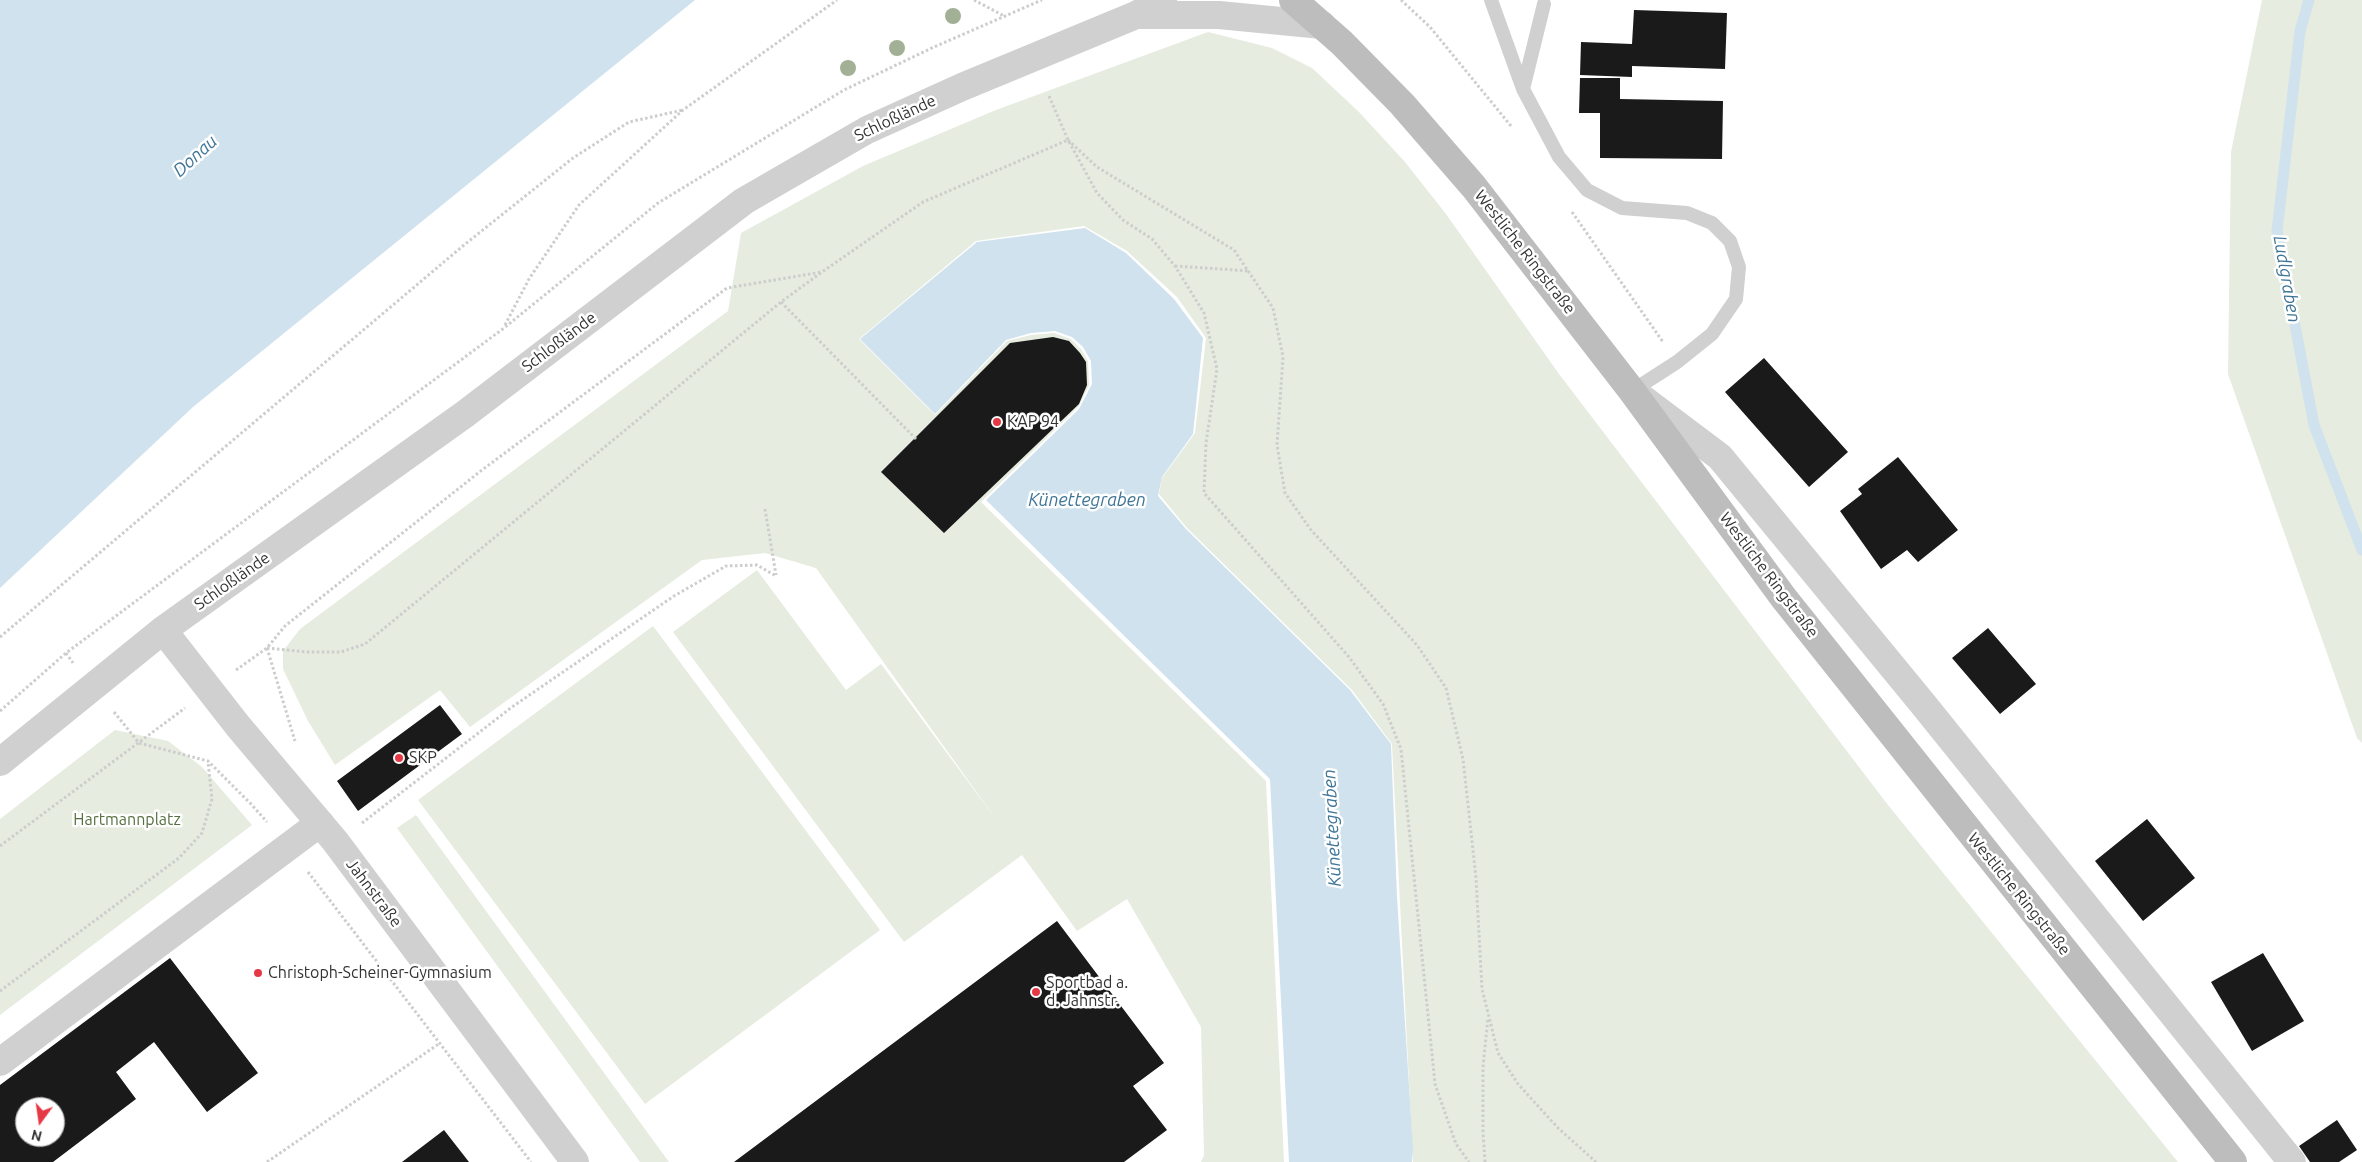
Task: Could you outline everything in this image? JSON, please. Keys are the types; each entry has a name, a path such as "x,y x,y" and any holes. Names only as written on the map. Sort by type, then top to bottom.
{"main road":[{"name":"Westliche Ringstraße","path":"1293,0 1332,34 1402,104 1474,187 1632,391 1783,597 2233,1162"}],"street":[{"name":"Schloßlände","path":"0,762 163,630 465,414 744,201 866,130 1141,7 1164,0"},
{"path":"1141,7 1219,16 1332,34"},
{"path":"1632,391 1720,457 1917,696 2292,1162"},
{"name":"Jahnstraße","path":"163,630 238,726 328,832 575,1162"},
{"path":"0,1062 288,847 328,832"}],"lane":[{"path":"1491,0 1523,89 1559,157 1587,190 1622,208 1687,213 1712,223 1730,241 1739,267 1736,299 1712,334 1677,362 1632,391"},
{"path":"1523,89 1544,4"}],"path":[{"path":"504,328 529,279 580,205 683,110 837,0"},
{"path":"974,0 1006,17"},
{"path":"0,711 66,653 504,328 658,203 844,90 934,47 1042,0"},
{"path":"1401,0 1430,27 1514,131"},
{"path":"1049,96 1068,140 1097,193 1123,220 1152,239 1175,266 1204,313 1217,368 1206,443 1204,493 1349,657 1383,704 1401,749 1435,1084 1456,1144 1469,1162"},
{"path":"0,636 464,246 573,158 629,122 683,110"},
{"path":"1068,140 1097,167 1234,250 1250,271 1273,308 1283,357 1277,445 1285,493 1311,530 1417,645 1446,688 1463,759 1476,878 1482,989 1498,1053 1518,1084 1558,1128 1596,1162"},
{"path":"268,648 308,652 342,652 365,644 781,302 822,272 923,202 1068,140"},
{"path":"1570,210 1677,362"},
{"path":"1175,266 1250,271"},
{"path":"268,648 285,626 482,470 727,288 822,272"},
{"path":"781,302 916,439"},
{"path":"328,832 368,819 512,707 674,596 726,566 757,565 776,576 765,509"},
{"path":"268,648 298,749"},
{"path":"0,846 139,742 208,761 252,804 288,847 531,1162"},
{"path":"0,990 179,858 202,833 212,799 208,761"},
{"path":"1486,1162 1483,1132 1483,1067 1488,1015"},
{"path":"267,1162 440,1043"}],"green space":[{"path":"2262,0 2362,0 2362,743 2357,738 2228,374 2231,152"},
{"path":"1208,32 1272,48 1312,68 1359,112 1405,162 1446,214 1559,374 1888,805 2178,1162 1413,1162 1392,744 1352,690 1187,528 1159,494 1162,478 1195,433 1206,338 1177,297 1127,251 1084,226 976,241 859,339 935,415 1007,341 1031,335 1054,333 1071,339 1081,349 1088,361 1089,385 1079,406 981,502 1266,781 1284,1162 1201,1162 1204,1155 1201,1027 1127,899 1077,931 1022,855 904,942 673,632 757,570 846,690 881,664 998,822 816,568 765,553 702,560 470,727 440,690 335,765 308,721 283,669 283,651 300,629 728,311 741,233 863,166 996,110"},
{"path":"653,626 880,930 645,1104 418,800"},
{"name":"Hartmannplatz","path":"115,730 168,741 202,767 252,825 0,1015 0,819"},
{"path":"416,815 669,1162 640,1162 397,828"}],"water":[{"name":"Donau","path":"0,0 695,0 193,407 0,588"},
{"name":"Künettegraben","path":"1085,228 1126,253 1174,299 1203,338 1193,434 1162,477 1158,496 1186,529 1350,690 1391,744 1397,897 1413,1149 1412,1162 1289,1162 1270,779 986,500 1079,409 1092,384 1091,361 1083,347 1072,337 1055,331 1031,333 1006,340 935,414 860,339 977,242"}],"building":[{"path":"1634,10 1727,13 1725,69 1632,66 1632,77 1580,75 1581,42 1632,44"},
{"path":"1580,78 1620,78 1620,99 1723,101 1722,159 1600,158 1600,113 1579,113"},
{"name":"KAP 94","path":"1053,337 1069,341 1086,362 1087,385 1079,404 944,533 881,472 1010,343"},
{"path":"1764,358 1848,452 1809,487 1725,392"},
{"path":"1898,457 1958,530 1918,562 1907,550 1881,569 1840,511 1862,494 1858,489"},
{"path":"1988,628 2036,684 2000,714 1952,658"},
{"name":"SKP","path":"440,705 462,734 358,811 337,781"},
{"path":"2147,819 2195,878 2143,921 2095,861"},
{"name":"Sportbad a. d. Jahnstr.","path":"1057,921 1164,1063 1133,1086 1167,1130 1124,1162 734,1162"},
{"path":"2263,953 2304,1021 2252,1051 2211,982"},
{"path":"170,958 258,1073 207,1112 154,1042 116,1072 136,1099 53,1162 0,1162 0,1085"},
{"path":"2337,1120 2357,1150 2339,1162 2310,1162 2299,1146"},
{"path":"444,1130 469,1162 402,1162"}],"waterway":[{"name":"Ludlgraben","path":"2309,0 2300,31 2277,231 2314,425 2362,550"}],"place":[{"name":"KAP 94","path":"997,422"},
{"name":"SKP","path":"399,758"},
{"name":"Christoph-Scheiner-Gymnasium","path":"258,973"},
{"name":"Sportbad a. d. Jahnstr.","path":"1036,992"}]}
